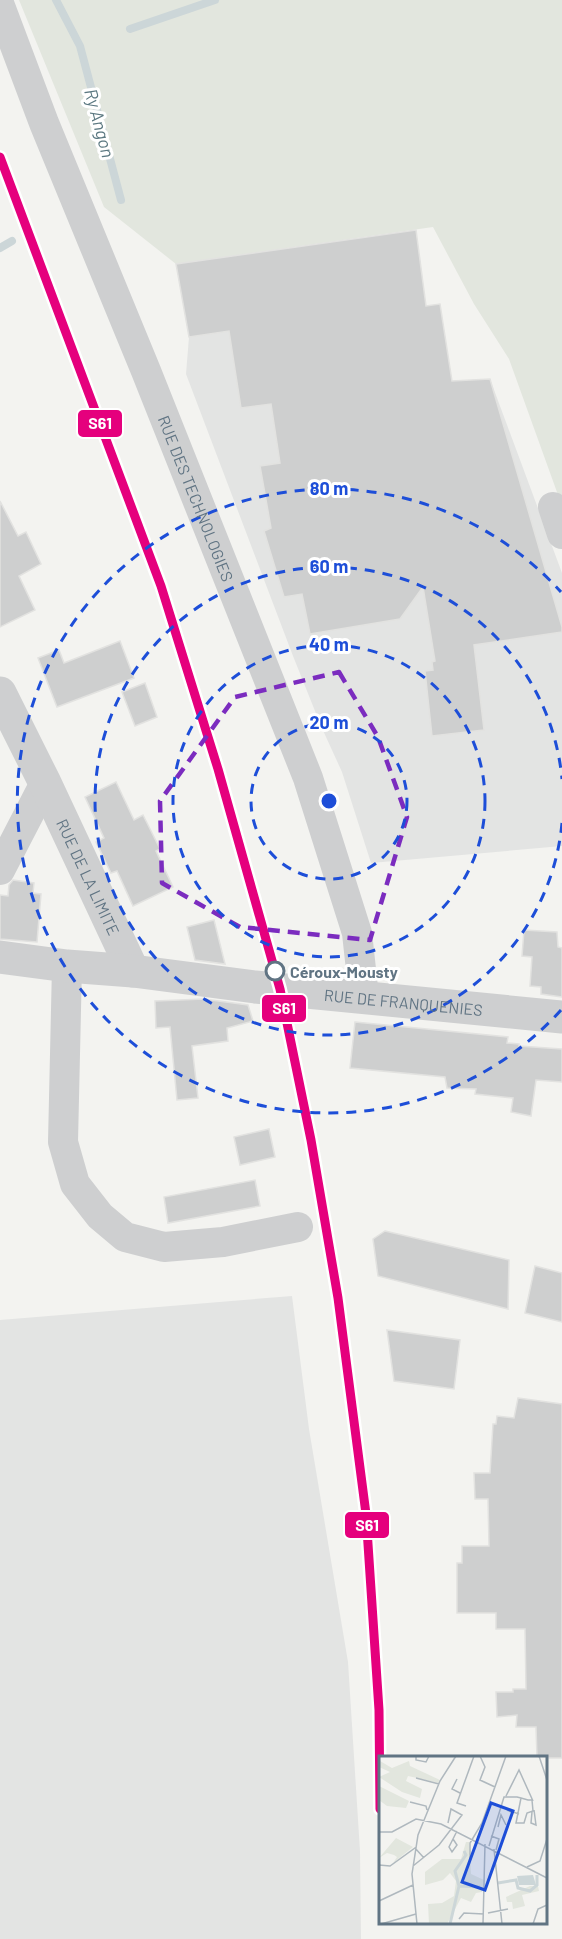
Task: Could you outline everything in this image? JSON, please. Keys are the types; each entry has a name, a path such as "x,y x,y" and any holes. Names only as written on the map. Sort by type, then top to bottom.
{"street":[{"name":"RUE DES TECHNOLOGIES","path":"0,6 44,123 146,371 308,778 357,933 364,997"},
{"name":"RUE DE LA LIMITE","path":"0,693 133,971"},
{"path":"0,870 45,783"},
{"name":"RUE DE FRANQUENIES","path":"0,957 255,987 562,1017"},
{"path":"66,966 63,1142 75,1184 100,1216 125,1237 164,1248 223,1242 298,1227"}],"highlighted area":[{"path":"339,672 378,737 407,817 370,940 240,927 162,883 160,801 235,697"}],"shaded area":[{"path":"19,0 562,0 562,506 509,359 474,304 433,227 176,264 104,207"},
{"path":"416,230 426,306 440,304 452,381 490,379 562,573 562,846 371,863 342,772 293,656 186,374 189,337 176,264"},
{"path":"292,1296 309,1429 348,1662 360,1851 361,1939 0,1939 0,1320"}],"building":[{"path":"416,230 426,306 440,304 452,381 490,379 562,627 562,632 474,645 484,730 432,736 425,671 433,670 432,662 435,661 423,587 400,619 310,634 302,594 284,597 264,531 271,528 260,466 280,463 271,404 241,408 229,331 189,337 176,264"},
{"path":"0,501 18,536 26,532 41,564 19,576 35,610 0,627"},
{"path":"120,641 134,678 57,707 38,658 59,650 64,663"},
{"path":"145,683 157,717 135,726 122,692"},
{"path":"116,782 134,820 143,815 160,849 156,851 173,887 133,906 117,871 111,873 96,842 104,838 85,797"},
{"path":"13,880 34,883 33,893 41,894 37,942 0,939 0,895 8,896 9,885"},
{"path":"214,920 225,964 195,960 187,927"},
{"path":"524,930 557,932 558,947 562,948 562,997 541,994 541,987 530,986 532,957 522,956"},
{"path":"204,999 248,1005 253,1021 227,1028 228,1041 192,1046 198,1098 177,1100 170,1027 156,1028 155,1001"},
{"path":"355,1022 508,1037 507,1043 519,1044 519,1046 562,1049 562,1082 536,1080 531,1116 511,1112 513,1098 475,1094 476,1089 447,1088 445,1077 350,1068"},
{"path":"269,1129 275,1157 240,1165 234,1137"},
{"path":"255,1180 260,1206 168,1223 164,1197"},
{"path":"385,1231 509,1260 508,1309 378,1276 373,1239"},
{"path":"535,1266 562,1273 562,1322 525,1313"},
{"path":"387,1330 460,1340 454,1389 394,1381"},
{"path":"518,1398 562,1404 562,1758 537,1756 536,1727 516,1727 517,1715 497,1717 496,1692 526,1689 525,1629 496,1629 496,1613 457,1613 457,1563 462,1563 462,1546 489,1546 488,1499 475,1499 474,1473 490,1473 493,1424 496,1424 497,1416 514,1418"}],"waterway":[{"name":"Ry Angon","path":"56,0 80,46 121,200"},
{"name":"Ry Angon","path":"130,29 215,0"},
{"name":"Ry Angon","path":"0,248 12,241"}],"transit line":[{"name":"S61","path":"0,157 161,586 218,769 280,989 311,1140 338,1298 366,1514 379,1710 379,1756"}],"place":[{"name":"Céroux-Mousty","path":"275,971"}]}
